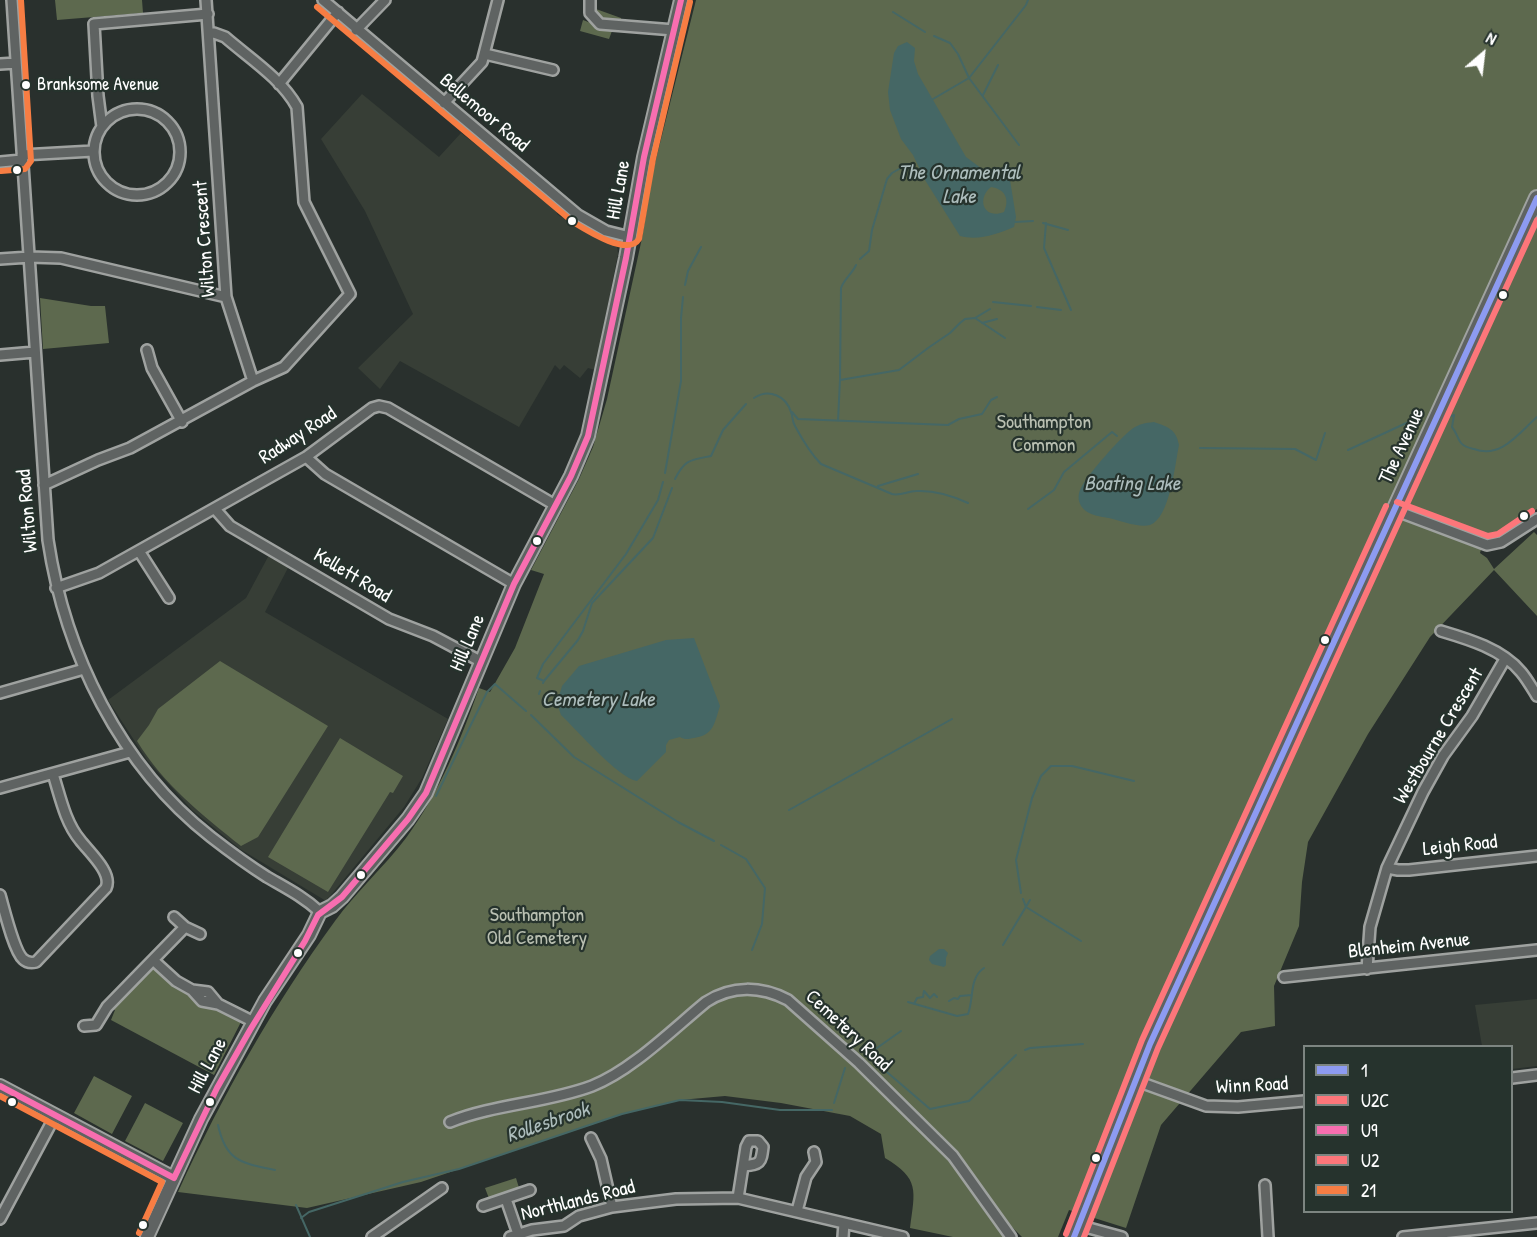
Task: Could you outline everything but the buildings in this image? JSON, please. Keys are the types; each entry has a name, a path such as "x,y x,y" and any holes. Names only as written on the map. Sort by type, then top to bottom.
{"main road":[{"name":"The Avenue","path":"1076,1231 1134,1080 1537,198"}],"street":[{"name":"Wilton Road","path":"12,0 48,540 56,588 66,624 84,669 130,752 171,800 209,836 248,864 303,897 320,912"},
{"name":"Wilton Crescent","path":"206,0 226,297 253,381"},
{"name":"Bellemoor Road","path":"323,0 356,30 588,222 606,231 630,237"},
{"path":"356,30 386,0"},
{"path":"444,103 477,70 485,54 498,0"},
{"path":"590,0 590,13 600,24 674,30"},
{"name":"Hill Lane","path":"147,1237 197,1127 254,1022 309,935 320,912 332,906 342,897 390,842 419,804 448,743 480,661 514,584 571,476 590,430 644,157 681,0"},
{"path":"279,84 338,12"},
{"path":"102,127 94,24 208,14"},
{"path":"44,485 130,448 182,422 253,381 284,367 350,294 304,202 297,107 290,95 279,84 225,37 209,34"},
{"path":"485,54 553,70"},
{"path":"0,64 16,63"},
{"path":"142,110 156,114 168,123 176,135 180,150 178,164 172,178 161,188 147,194 132,195 118,191 106,182 99,172 93,151 102,127 113,117 127,111 142,110"},
{"path":"0,162 93,151"},
{"path":"0,259 30,257 71,260 226,297"},
{"path":"0,355 35,352"},
{"path":"150,354 152,368 182,422"},
{"name":"Radway Road","path":"56,588 99,573 215,509 306,457 372,408 383,407 555,505"},
{"path":"306,457 326,474 514,584"},
{"name":"Kellett Road","path":"215,509 224,521 236,530 389,619 433,636 480,661"},
{"path":"1394,510 1487,545 1501,542 1537,519"},
{"path":"139,551 169,598"},
{"path":"1441,632 1479,644 1505,659 1522,672 1537,696"},
{"name":"Westbourne Crescent","path":"1367,969 1370,927 1387,868 1438,765 1472,716 1505,659"},
{"path":"0,693 84,669"},
{"path":"0,788 130,752"},
{"path":"0,896 18,954 26,962 32,963 36,962 108,884 106,874 71,828 53,774"},
{"name":"Leigh Road","path":"1387,868 1409,870 1537,856"},
{"path":"174,917 185,927 200,934"},
{"path":"84,1026 102,1026 107,1006 185,927"},
{"name":"Blenheim Avenue","path":"1284,977 1537,950"},
{"path":"153,960 176,981 192,990 202,1001 218,1004 254,1022"},
{"name":"Cemetery Road","path":"450,1122 480,1112 592,1086 628,1066 719,993 734,989 776,993 788,1000 859,1063 953,1156 1011,1237"},
{"path":"1513,1078 1537,1075"},
{"name":"Winn Road","path":"1134,1080 1206,1106 1238,1107 1303,1101"},
{"path":"0,1086 174,1178"},
{"path":"0,1219 55,1116"},
{"path":"591,1146 601,1159 612,1207"},
{"path":"797,1212 806,1178 815,1157 826,1162"},
{"path":"738,1198 744,1166"},
{"path":"426,1185 433,1194"},
{"path":"1265,1185 1268,1237"},
{"path":"372,1237 442,1188"},
{"path":"483,1206 530,1190"},
{"path":"1266,1198 1277,1197"},
{"name":"Northlands Road","path":"514,1235 564,1226 579,1216 612,1207 676,1199 738,1198 903,1237"},
{"path":"506,1199 514,1235"},
{"path":"843,1237 844,1223"},
{"path":"1403,1237 1537,1223"},
{"path":"564,1226 568,1237"},
{"path":"1076,1231 1122,1237"}],"shaded area":[{"path":"362,94 439,157 461,133 556,207 557,214 561,217 571,219 617,246 618,254 595,370 588,368 580,378 564,365 560,370 555,365 519,427 400,361 380,389 358,368 413,314 365,211 321,139"},
{"path":"269,555 289,566 265,612 448,719 422,778 404,807 326,901 240,849 192,810 147,760 108,700 246,598"},
{"path":"1537,999 1537,1066 1513,1069 1513,1045 1482,1045 1475,1005"}],"green space":[{"path":"55,0 142,0 143,13 57,20"},
{"name":"Southampton Common","path":"696,0 1537,0 1537,509 1506,530 1485,536 1480,553 1487,558 1494,569 1534,532 1537,535 1537,616 1494,570 1430,637 1368,734 1308,842 1299,926 1274,986 1275,1026 1241,1032 1161,1125 1126,1228 1069,1210 1058,1237 1022,1237 1012,1227 1002,1232 1006,1237 953,1237 910,1228 914,1195 910,1179 885,1158 881,1134 850,1116 781,1103 725,1096 680,1100 622,1114 421,1182 307,1208 178,1192 231,1086 290,986 335,921 418,821 448,766 479,688 490,692 515,648 544,574 531,570 579,479 593,447 607,399 642,238 653,171"},
{"path":"596,9 621,18 621,22 602,18"},
{"path":"583,20 612,31 609,39 580,31"},
{"path":"40,298 105,306 109,343 43,349"},
{"path":"220,661 328,726 258,837 241,846 171,785 147,757 137,741 158,709"},
{"path":"340,738 403,776 393,793 390,792 328,892 268,857"},
{"path":"155,966 186,993 190,992 216,1005 219,1010 242,1020 214,1075 111,1020 115,1010 109,1008"},
{"path":"94,1076 132,1096 112,1134 74,1113"},
{"path":"145,1103 183,1123 163,1161 125,1141"},
{"path":"516,1178 520,1191 490,1201 485,1188"}],"water":[{"name":"The Ornamental Lake","path":"907,42 915,48 914,61 918,74 966,157 989,174 1010,180 1016,217 1014,227 981,237 960,236 925,180 913,155 901,139 890,110 888,92 894,53 898,46","holes":["991,187 1003,192 1006,199 1004,212 997,214 987,211 983,202 986,192"]},
{"name":"Boating Lake","path":"1154,422 1171,429 1179,445 1167,502 1157,520 1150,525 1141,526 1087,512 1079,501 1080,489 1084,482 1127,433 1137,426"},
{"name":"Cemetery Lake","path":"694,638 720,706 712,728 706,734 701,737 685,739 680,737 669,740 666,752 637,781 619,772 598,752 561,715 557,703 562,686 579,666 666,640","holes":["637,697 652,701 646,709 636,707"]},
{"path":"939,949 944,949 948,953 944,967 932,964 929,960 930,956"}],"waterway":[{"path":"933,99 969,78 1028,0"},
{"path":"893,12 925,32"},
{"path":"934,36 950,43 969,78 1019,145"},
{"path":"983,95 998,65"},
{"path":"860,259 869,251 872,230 887,179 892,173 908,164"},
{"path":"1015,222 1033,221"},
{"path":"1043,223 1068,230"},
{"path":"1046,223 1044,248 1071,310"},
{"path":"685,285 688,271 701,247"},
{"path":"840,380 841,288 856,265"},
{"path":"665,473 681,381 683,297"},
{"path":"993,302 1031,306"},
{"path":"1037,307 1061,310"},
{"path":"975,318 990,309"},
{"path":"838,421 840,380 899,370 950,333 965,319 975,318 1005,338"},
{"path":"982,323 997,319"},
{"path":"754,398 765,394 781,398 789,406 794,424 810,451 821,464 892,494 930,491 949,495 968,503"},
{"path":"792,412 798,419 948,425 959,419 982,414 991,400 997,397"},
{"path":"675,479 689,461 711,456 723,430 746,404"},
{"path":"1451,416 1454,415 1452,427 1462,444 1484,451 1501,448 1537,417"},
{"path":"1348,450 1415,419"},
{"path":"1028,509 1054,490 1064,472 1112,432 1117,436"},
{"path":"1200,448 1295,449 1316,460 1325,433"},
{"path":"878,486 918,474"},
{"path":"543,683 544,681 537,678 543,664 626,554 658,500 663,482"},
{"path":"544,681 578,640 592,603 653,538 672,488"},
{"path":"436,796 487,692 495,684 526,711"},
{"path":"531,715 574,757 678,822 714,841"},
{"path":"789,810 952,719"},
{"path":"1021,893 1016,860 1032,798 1041,776 1051,766 1072,766 1134,781"},
{"path":"721,845 746,859 765,888 762,924 752,950"},
{"path":"1023,899 1026,907 1081,941"},
{"path":"1003,945 1030,900"},
{"path":"908,1002 957,1016 968,1014 976,977 984,968"},
{"path":"914,1004 917,998 923,997 924,991 930,998 934,994 937,997"},
{"path":"949,1001 954,998 958,999 960,996 972,995"},
{"path":"901,1031 867,1055 930,1109 969,1101 1016,1055"},
{"path":"1025,1050 1083,1044"},
{"path":"834,1103 845,1068"},
{"name":"Rollesbrook","path":"301,1218 309,1212 403,1182 459,1169 622,1114 680,1100 722,1102 780,1110 832,1110"},
{"path":"218,1125 226,1147 237,1159 275,1170"},
{"name":"Rollesbrook","path":"296,1205 310,1237"}],"transit line":[{"name":"21","path":"1,171 25,169 31,161 21,0"},
{"name":"U9","path":"174,1178 217,1088 305,941 318,915 342,897 408,819 426,793 514,584 571,476 588,436 626,258 644,157 681,0"},
{"name":"21","path":"317,7 573,222 607,240 626,245 634,244 639,239 653,159 690,2"},
{"name":"1","path":"1074,1237 1150,1044 1537,198"},
{"name":"U2C","path":"1084,1237 1158,1048 1537,220"},
{"name":"U2","path":"1397,502 1488,536 1498,534 1532,511"},
{"name":"U2","path":"1066,1234 1142,1040 1386,506"},
{"name":"U9","path":"0,1086 174,1178"},
{"name":"21","path":"0,1096 162,1182 139,1233"}],"place":[{"name":"Branksome Avenue","path":"26,85"}],"park label":[{"name":"Southampton Old Cemetery","path":"537,928"}]}
